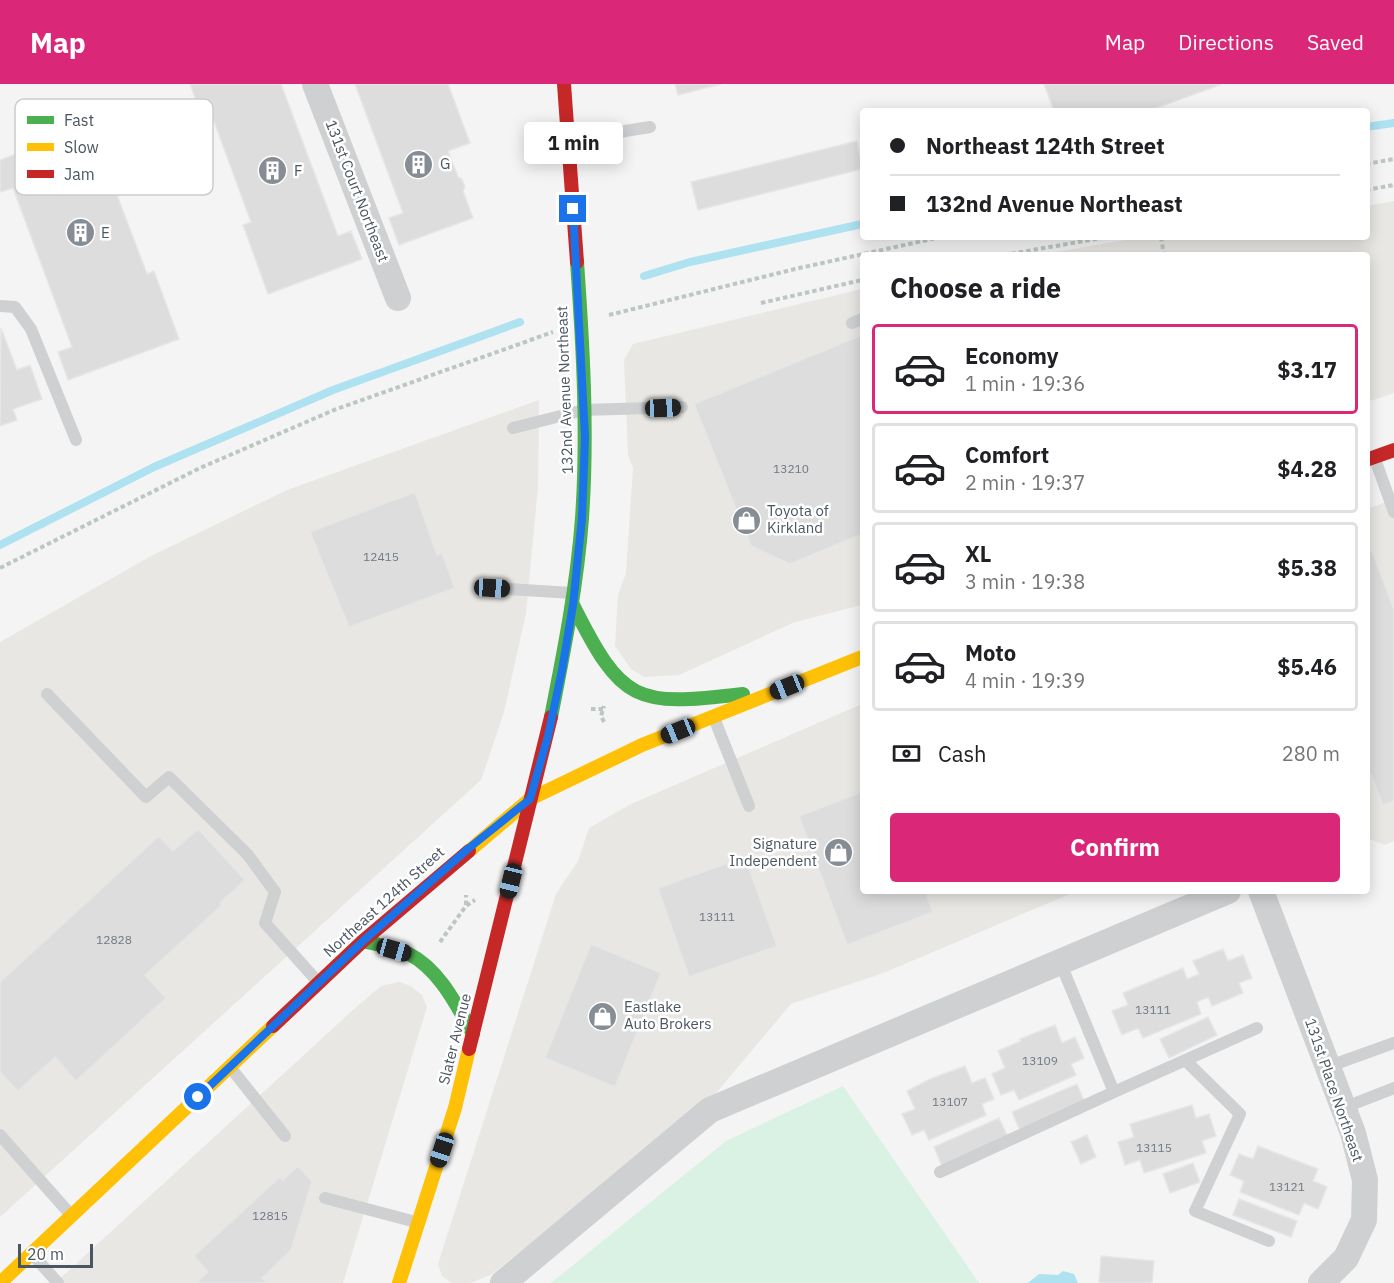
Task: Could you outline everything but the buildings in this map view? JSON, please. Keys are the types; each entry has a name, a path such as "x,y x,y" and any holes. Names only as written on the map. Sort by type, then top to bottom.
{"main road":[{"name":"132nd Avenue Northeast","path":"530,799 548,736 573,599 582,518 584,411 564,84"},
{"path":"1370,459 1394,450"},
{"path":"573,599 603,662 618,681 638,693 662,699 693,699 787,687"},
{"name":"Northeast 124th Street","path":"0,1283 363,941 469,848 530,799 642,745 860,658"},
{"name":"Slater Avenue","path":"399,1283 455,1108 530,799"},
{"path":"363,941 410,954 435,976 454,999 473,1034"},
{"path":"404,1268 412,1283"}],"street":[{"name":"131st Court Northeast","path":"315,84 398,298"},
{"path":"503,1283 710,1110 1221,894"},
{"name":"131st Place Northeast","path":"1263,894 1343,1108 1365,1180 1364,1220 1346,1258 1321,1283"}],"lane":[{"path":"568,140 650,127"},
{"path":"0,306 15,307 31,329 76,440"},
{"path":"513,428 584,411 682,407"},
{"path":"1370,459 1394,512"},
{"path":"492,588 573,599"},
{"path":"46,694 146,797 169,777 248,855 275,892 265,923 319,983"},
{"path":"714,717 749,806"},
{"path":"1060,962 1114,1092"},
{"path":"940,1172 1257,1028"},
{"path":"1327,1067 1394,1043"},
{"path":"1185,1060 1240,1114 1195,1211 1269,1241"},
{"path":"230,1067 285,1136"},
{"path":"1343,1108 1394,1088"},
{"path":"0,1135 71,1216"},
{"path":"325,1198 418,1223"},
{"path":"31,1253 58,1283"}],"path":[{"path":"1370,163 1394,159"},
{"path":"1370,189 1394,185"},
{"path":"870,252 927,240"},
{"path":"1021,252 1090,240"},
{"path":"615,314 795,268 860,254"},
{"path":"761,303 860,280"},
{"path":"0,568 200,468 334,410 540,336"},
{"path":"591,709 603,709 601,716 604,722"},
{"path":"466,895 466,906"},
{"path":"437,947 466,906 480,898"}],"shaded area":[{"path":"1394,201 1394,393 1370,401 1370,252 1056,252 1126,240 1370,240 1370,205"},
{"name":"Toyota of Kirkland","path":"860,289 860,606 795,622 679,675 644,677 631,669 615,646 618,595 626,573 633,468 628,455 624,360 633,344"},
{"path":"539,400 538,487 526,613 504,712 481,780 0,1217 0,642 151,556 287,490"},
{"path":"1394,499 1394,841 1385,845 1370,839 1370,508"},
{"path":"860,705 860,894 1070,894 881,974 791,1004 711,1099 492,1274 471,1283 452,1283 442,1276 438,1264 556,894 578,861 589,828 631,804"},
{"path":"399,982 411,986 422,995 427,1007 343,1283 55,1283 354,1009 381,986"}],"green space":[{"path":"843,1086 979,1283 551,1283 726,1141"}],"water":[{"path":"1063,1271 1074,1274 1078,1283 1028,1283 1039,1274 1058,1275"}],"waterway":[{"path":"1370,126 1394,123"},
{"path":"644,276 690,262 860,224"},
{"path":"0,545 154,467 333,390 520,322"}],"traffic: fast":[{"path":"551,717 573,593 580,543 584,486 585,422 577,262"},
{"path":"573,605 605,662 620,680 636,691 655,697 678,699 743,694"},
{"path":"363,941 398,950 420,961 446,989 473,1034"}],"traffic: slow":[{"path":"469,851 530,799 642,745 860,658"},
{"path":"0,1283 273,1026"},
{"path":"399,1283 455,1108 469,1049"}],"traffic: jam":[{"path":"564,84 577,262"},
{"path":"1370,459 1394,450"},
{"path":"469,1049 551,717"},
{"path":"273,1026 363,941 469,851"}],"place":[{"name":"G","path":"419,164"},
{"name":"F","path":"273,171"},
{"name":"E","path":"80,233"},
{"name":"Toyota of Kirkland","path":"746,520"},
{"name":"Signature Independent","path":"838,853"},
{"name":"Eastlake Auto Brokers","path":"603,1016"}],"route":[{"path":"198,1097 363,941 469,848 530,799 548,736 562,670 573,605 582,518 585,437 581,324 573,209"}]}
